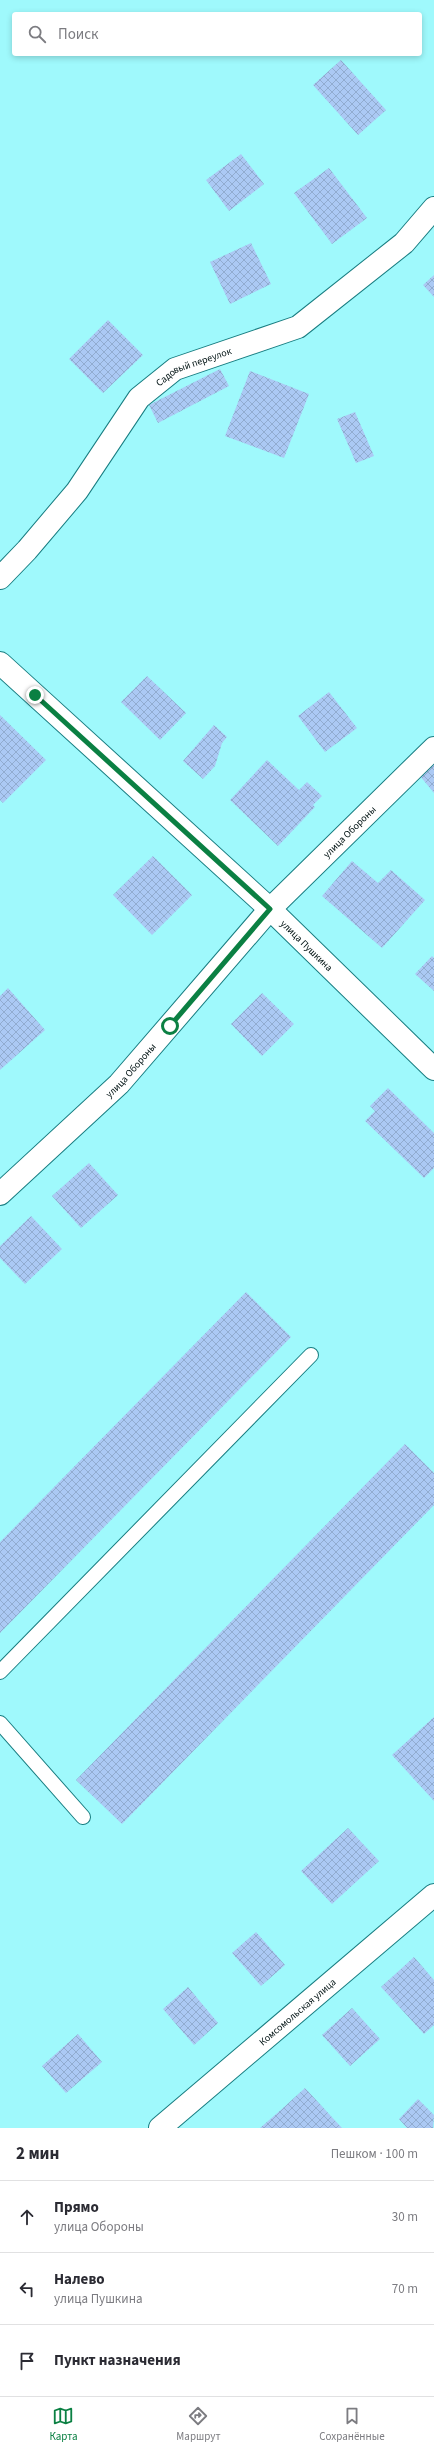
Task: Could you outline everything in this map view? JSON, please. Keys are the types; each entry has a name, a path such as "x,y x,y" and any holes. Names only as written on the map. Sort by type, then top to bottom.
{"street":[{"name":"Садовый переулок","path":"0,578 27,550 77,491 139,398 174,368 298,327 404,243 434,208"},
{"name":"улица Пушкина","path":"0,663 270,909 434,1069"},
{"name":"улица Обороны","path":"0,1194 119,1084 270,909 434,748"},
{"name":"Комсомольская улица","path":"160,2128 434,1895"}],"lane":[{"path":"0,1672 311,1355"},
{"path":"0,1723 83,1817"}],"building":[{"path":"341,60 386,110 358,135 313,85"},
{"path":"241,154 264,184 229,211 206,180"},
{"path":"329,168 367,218 332,244 294,193"},
{"path":"251,243 271,284 230,304 210,262"},
{"path":"434,275 434,297 423,285"},
{"path":"108,320 143,355 103,393 69,359"},
{"path":"220,369 229,386 158,423 149,405"},
{"path":"250,371 309,394 284,458 225,436"},
{"path":"355,412 374,456 356,463 337,419"},
{"path":"147,676 186,713 160,740 121,702"},
{"path":"329,692 357,728 325,752 298,716"},
{"path":"0,715 46,760 3,803 0,800"},
{"path":"214,725 227,737 222,743 215,766 203,779 183,761"},
{"path":"267,760 299,790 307,782 322,796 313,805 315,807 278,846 230,800"},
{"path":"434,764 434,793 420,776"},
{"path":"153,856 192,895 152,935 113,895"},
{"path":"352,861 378,883 391,870 425,900 382,948 322,896"},
{"path":"432,956 434,958 434,991 415,974"},
{"path":"8,988 45,1030 0,1070 0,996"},
{"path":"262,993 294,1024 262,1056 231,1024"},
{"path":"388,1088 434,1133 434,1168 424,1178 365,1121 375,1111 370,1106"},
{"path":"89,1163 118,1195 81,1228 52,1196"},
{"path":"31,1216 62,1249 25,1284 0,1258 0,1246"},
{"path":"246,1292 291,1337 0,1633 0,1542"},
{"path":"405,1444 434,1473 434,1505 122,1824 76,1780"},
{"path":"434,1717 434,1801 392,1755"},
{"path":"348,1828 379,1861 332,1904 301,1871"},
{"path":"256,1932 285,1965 261,1986 232,1953"},
{"path":"414,1957 434,1980 434,2025 424,2034 381,1987"},
{"path":"188,1987 218,2023 194,2045 163,2009"},
{"path":"352,2008 380,2039 350,2066 322,2035"},
{"path":"78,2034 102,2062 66,2093 42,2066"},
{"path":"305,2088 342,2128 260,2128 283,2108"},
{"path":"418,2099 434,2115 433,2128 407,2128 399,2119"}],"route":[{"path":"35,695 270,909 170,1026"}]}
